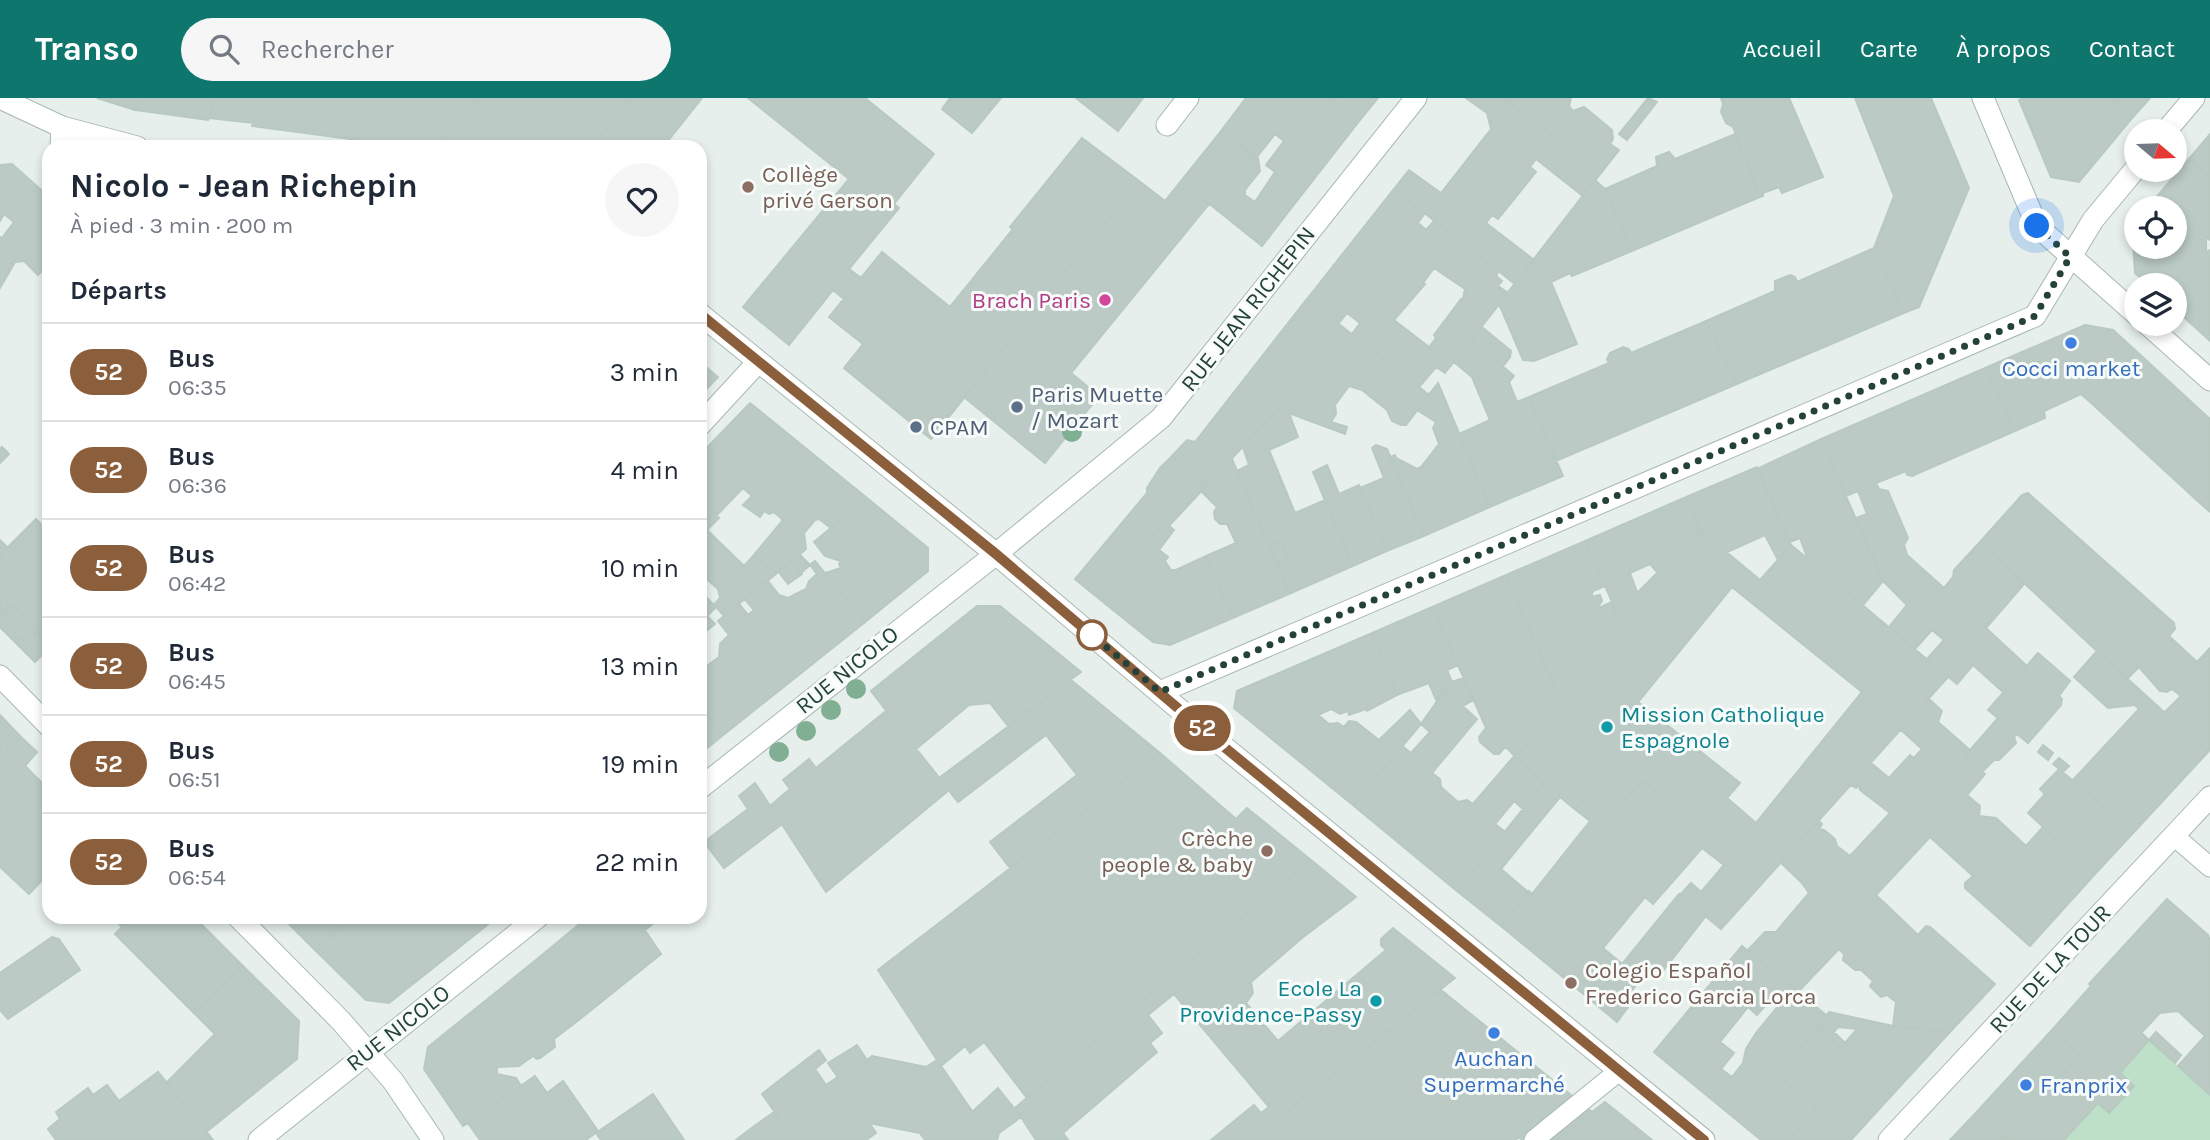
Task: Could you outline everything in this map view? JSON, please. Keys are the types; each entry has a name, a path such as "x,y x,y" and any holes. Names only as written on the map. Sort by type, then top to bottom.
{"street":[{"path":"0,98 61,137 84,140"},
{"path":"1167,125 1188,98"},
{"name":"RUE JEAN RICHEPIN","path":"996,554 1161,418 1416,98"},
{"path":"1983,98 2037,226 2124,304"},
{"path":"2176,119 2194,98"},
{"path":"1160,692 2035,316 2094,219 2125,182"},
{"path":"707,320 996,554 1704,1140"},
{"path":"2160,336 2210,380"},
{"path":"707,417 758,362"},
{"name":"RUE NICOLO","path":"707,782 996,554"},
{"path":"0,676 42,719"},
{"name":"RUE DE LA TOUR","path":"1889,1140 2210,797"},
{"path":"245,924 368,1052 393,1081 433,1140"},
{"name":"RUE NICOLO","path":"258,1140 529,924"}],"lane":[{"path":"2174,836 2210,867"},
{"path":"1534,1140 1619,1071"}],"green space":[{"path":"2149,1040 2210,1095 2210,1140 2064,1140 2098,1103 2109,1113 2134,1086 2120,1073"}],"building":[{"path":"97,98 139,98 135,110"},
{"path":"139,98 216,98 208,120 135,110"},
{"path":"216,98 263,98 253,123 208,118"},
{"path":"263,98 384,98 357,140 252,126"},
{"path":"384,98 479,98 444,140 357,140"},
{"path":"479,98 631,98 598,140 444,140"},
{"path":"631,98 702,98 669,140 598,140"},
{"path":"748,98 865,98 934,154 894,204 899,208 849,269 861,278 844,299 833,290 789,345 743,307 849,179"},
{"path":"950,98 1001,98 972,133 942,109"},
{"path":"1076,98 1143,98 1118,131"},
{"path":"1246,98 1330,98 1360,120 1303,193 1266,165 1284,141 1275,134 1256,158 1221,131"},
{"path":"1330,98 1378,98 1360,120"},
{"path":"1466,98 1504,98 1601,173 1583,196 1536,159 1530,167 1536,172 1498,219 1492,215 1486,223 1534,260 1515,284 1394,189 1409,170 1441,193 1491,129 1487,113"},
{"path":"1504,98 1571,98 1569,106 1573,111 1584,107 1612,130 1613,139 1610,144 1619,150 1601,173"},
{"path":"1648,98 1657,102 1627,140 1619,134"},
{"path":"1721,98 1789,98 1823,177 1782,193 1779,187 1763,193 1760,197 1733,127 1726,123 1721,112"},
{"path":"1855,98 1931,98 1969,188 1919,307 1904,313 1874,248 1894,196"},
{"path":"2111,98 2133,117 2124,119 2124,128 2079,182 2051,177 2019,100"},
{"path":"2111,98 2150,98 2133,117"},
{"path":"1221,131 1258,158 1260,171 1245,190 1245,195 1255,202 1275,172 1303,193 1262,246 1181,181"},
{"path":"1735,134 1760,197 1632,251 1605,189 1657,166 1656,157 1669,152 1675,159"},
{"path":"2210,134 2210,177 2189,159"},
{"path":"1082,138 1139,181 931,439 844,368 863,344 829,317 882,252 950,307"},
{"path":"2188,160 2210,177 2210,240 2206,237 2206,252 2210,250 2210,313 2197,329 2187,320 2187,273 2135,273 2134,259 2187,259 2187,196 2157,196 2169,182 2188,182"},
{"path":"12,164 42,191 42,271 38,275 24,261 15,262 0,288 0,237 2,238 14,222 4,214 0,221 0,165"},
{"path":"1595,180 1605,189 1632,251 1551,282 1577,344 1534,361 1523,360 1499,304"},
{"path":"1139,181 1165,201 1181,181 1209,204 1071,373 1099,396 1045,463 964,397"},
{"path":"1394,189 1425,213 1418,223 1426,230 1434,221 1499,271 1496,276 1502,281 1498,286 1508,293 1445,373 1436,367 1419,387 1352,334 1360,323 1347,313 1338,324 1307,299","holes":["1434,268 1465,289 1463,299 1434,335 1436,338 1429,347 1394,320 1425,284 1423,283"]},
{"path":"1874,248 1904,313 1737,384 1706,321 1775,291 1775,281 1790,275 1795,277 1797,282"},
{"path":"1307,299 1429,395 1406,425 1401,425 1392,421 1387,410 1362,390 1349,386 1335,405 1336,414 1331,422 1347,427 1345,434 1278,409 1206,486 1172,456 1187,440 1195,442"},
{"path":"2210,313 2210,341 2197,329"},
{"path":"1706,321 1737,384 1556,461 1529,397 1609,363 1607,359 1610,353 1623,347 1631,353"},
{"path":"2085,325 2113,330 2136,351 2089,401 2081,394 2044,411 2045,418 2015,431 1985,368"},
{"path":"1482,327 1511,351 1503,366 1471,340"},
{"path":"1471,340 1514,376 1509,382 1517,402 1529,397 1563,476 1490,507 1459,434 1490,420 1472,377 1454,362"},
{"path":"2136,351 2210,419 2210,493 2200,503 2089,401"},
{"path":"707,368 718,377 707,389"},
{"path":"1985,368 2015,431 1912,476 1907,475 1906,471 1876,483 1879,489 1888,491 1908,538 1904,545 1907,555 1944,588 1953,577 1954,570 1980,542 2024,584 1986,628 2027,666 2003,692 1973,665 1957,684 1927,659 1944,640 1932,630 1915,649 1889,627 1907,605 1883,581 1856,518 1867,514 1858,491 1846,496 1821,439"},
{"path":"1438,383 1490,507 1424,536 1390,457 1395,455 1417,469 1439,444 1433,428 1436,422 1417,410"},
{"path":"750,403 867,498 831,528 819,519 815,520 804,533 806,549 777,573 753,556 783,520 774,512 769,514 764,511 760,517 743,505 752,496 743,488 717,515 707,504 707,448"},
{"path":"1278,409 1289,413 1298,437 1269,450 1295,513 1325,500 1353,566 1289,594 1277,563 1288,558 1281,540 1269,545 1237,471 1249,465 1243,447"},
{"path":"1821,439 1883,581 1863,605 1808,560 1800,538 1790,542 1757,469"},
{"path":"1376,445 1387,449 1424,536 1387,551 1360,488 1384,478 1372,448"},
{"path":"2,447 9,454 0,463 0,449"},
{"path":"1172,456 1206,486 1169,526 1164,522 1102,601 1075,579 1147,493 1147,488 1160,468"},
{"path":"1232,459 1289,594 1233,618 1206,556 1236,543 1227,524 1220,524 1215,519 1214,512 1217,507 1201,491"},
{"path":"1327,465 1339,494 1359,485 1387,551 1353,566 1313,472"},
{"path":"1757,467 1791,545 1778,560 1765,535 1727,552 1700,530 1686,497"},
{"path":"2028,493 2174,623 2175,629 2169,636 2197,662 2210,648 2208,752 2164,713 2181,696 2172,689 2167,692 2160,691 2139,667 2127,679 1980,542 2022,495"},
{"path":"2210,493 2210,512 2200,503"},
{"path":"1686,497 1700,530 1657,572 1650,564 1630,573 1637,592 1617,613 1585,541"},
{"path":"867,498 928,548 928,571 865,622 825,573 841,568 841,561 825,556 814,542"},
{"path":"707,505 719,518 707,530"},
{"path":"36,519 42,525 42,635 38,631 26,641 15,638 13,625 22,614 11,604 0,615 0,555"},
{"path":"1164,522 1174,530 1159,550 1168,557 1165,561 1171,570 1206,556 1233,618 1170,645 1153,642 1102,601"},
{"path":"707,530 744,566 753,556 777,573 724,616 714,605 720,598 718,589 707,579"},
{"name":"Mission Catholique Espagnole","path":"1700,530 1760,580 1791,545 1948,677 1721,929 1680,895 1691,883 1701,892 1724,865 1702,848 1690,862 1661,840 1684,813 1642,781 1624,801 1599,781 1576,810 1560,797 1501,869 1528,892 1501,926 1457,891 1544,783 1516,757 1562,704 1551,679","holes":["1732,587 1862,692 1756,823 1727,798 1740,783 1638,702"]},
{"path":"0,540 8,548 0,555"},
{"path":"1281,540 1288,558 1277,563 1269,545"},
{"path":"1585,541 1605,586 1593,591 1591,597 1600,595 1602,601 1596,609 1612,602 1617,613 1551,679 1506,575"},
{"path":"799,554 810,565 801,573 792,561"},
{"path":"792,561 802,574 788,584 778,571"},
{"path":"815,561 865,622 722,736 707,714 707,666 719,657 720,644 729,635 718,621 739,604 748,615 754,610 745,599 767,580 779,595 788,598 806,589 809,581 817,574 810,565"},
{"path":"1506,575 1562,704 1516,757 1486,728 1432,607"},
{"path":"707,598 716,607 707,616"},
{"path":"11,604 22,614 13,625 15,638 26,641 38,631 42,635 42,655 35,662 0,627 0,615"},
{"path":"977,606 1000,606 1081,672 1008,726 990,703 969,705 916,749 871,691"},
{"path":"1432,607 1458,665 1447,670 1452,682 1463,678 1473,700 1463,706 1445,690 1436,700 1429,683 1397,695 1372,633"},
{"path":"707,616 715,624 707,630"},
{"path":"1372,633 1397,695 1367,711 1366,709 1349,715 1348,711 1340,714 1331,709 1318,715 1329,724 1338,723 1344,727 1349,721 1356,722 1379,740 1410,710 1421,724 1353,805 1234,708 1237,691"},
{"path":"2097,651 2208,752 2134,832 2073,780 2139,709 2135,705 2108,708 2074,677"},
{"path":"2038,653 2070,681 2059,696 2062,699 2061,705 2028,743 1988,710"},
{"path":"1071,680 1160,753 1010,868 990,842 1077,775 1046,735 958,802 939,778"},
{"path":"1445,690 1477,719 1432,773 1440,779 1441,787 1458,802 1467,800 1473,804 1515,755 1544,783 1523,809 1514,801 1495,824 1505,832 1457,891 1353,805 1402,746 1411,753 1430,732 1421,724"},
{"path":"1929,699 1942,711 1938,722 1970,750 1965,756 1985,774 1967,795 1980,806 1979,816 1996,818 2026,846 2043,827 2095,874 2030,946 1965,888 1965,883 1973,876 1930,837 1876,895 1918,935 1926,926 1930,927 1995,984 1950,1032 1893,1026 1896,1002 1887,995 1881,997 1870,986 1873,981 1861,970 1855,970 1843,960 1844,954 1839,949 1798,992 1747,951 1765,932 1776,932 1809,893 1781,863 1819,821 1822,824 1819,829 1835,839 1837,846 1850,856 1890,813 1860,790 1859,785 1856,788 1851,785 1871,763 1889,778 1910,755 1914,758 1922,749 1901,730"},
{"path":"886,711 949,790 826,892 770,806 790,789 783,780 809,759 816,768"},
{"path":"707,714 722,736 707,748"},
{"path":"0,715 21,737 0,758"},
{"path":"1998,718 2017,734 2014,737 2016,743 1982,772 1965,756"},
{"path":"1486,728 1505,747 1499,754 1494,754 1480,742 1479,737"},
{"path":"21,737 37,752 25,766 42,783 42,880 29,894 0,867 0,758"},
{"path":"2043,745 2053,753 2048,760 2038,752"},
{"path":"1160,753 1236,819 1247,808 1311,860 1027,1098 984,1042 970,1053 965,1046 941,1066 878,970"},
{"path":"2059,758 2069,766 2063,772 2053,764"},
{"path":"2059,769 2134,832 2095,874 2028,813 2045,794 2040,789"},
{"path":"1599,781 1624,801 1642,781 1684,813 1661,840 1690,862 1653,904 1645,897 1603,948 1622,964 1592,1001 1501,926 1529,891 1532,894 1590,821 1576,810"},
{"path":"755,783 782,824 724,868 707,846 707,840 748,809 739,796"},
{"name":"Ecole La Providence-Passy","path":"1311,860 1356,897 1302,938 1251,982 1253,993 1246,1003 1278,1041 1386,950 1381,945 1381,939 1393,928 1455,978 1277,1119 1295,1140 1211,1140 1254,1105 1261,1113 1269,1107 1174,994 1148,1015 1162,1033 1150,1043 1157,1052 1063,1133 1068,1140 1036,1140 1015,1108"},
{"path":"1679,894 1706,916 1662,972 1649,962 1647,972 1623,1001 1629,1006 1617,1022 1592,1001"},
{"path":"2167,899 2208,935 2210,942 2210,1095 2178,1066 2205,1036 2178,1011 2160,1013 2142,1032 2089,984"},
{"path":"125,924 201,924 242,965 194,1013 115,934"},
{"path":"289,924 343,924 316,951"},
{"path":"343,924 488,924 389,1003 366,1000 316,951"},
{"path":"580,924 641,924 661,954 580,1019 536,960"},
{"path":"641,924 652,924 645,930"},
{"path":"52,937 59,939 80,970 8,1019 0,1010 0,973"},
{"path":"1742,946 1827,1016 1777,1076 1817,1107 1790,1140 1761,1140 1654,1052","holes":["1777,992 1784,999 1756,1033 1746,1049 1743,1063 1732,1077 1721,1069 1734,1053 1720,1042 1748,1007 1757,1015"]},
{"path":"536,960 580,1019 554,1039 555,1047 540,1058 533,1056 519,1066 497,1067 497,1074 516,1078 521,1086 463,1126 424,1069 428,1047"},
{"path":"242,965 299,1021 297,1059 206,1132 167,1082 215,1034 194,1013"},
{"path":"2091,986 2149,1040 2120,1073 2134,1086 2109,1113 2098,1103 2064,1140 2001,1140 2079,1055 2052,1030"},
{"path":"1441,990 1592,1112 1557,1140 1522,1140 1519,1137 1515,1140 1295,1140 1277,1119"},
{"path":"1829,1012 1893,1026 1950,1032 1892,1095 1818,1027","holes":["1838,1027 1857,1029 1845,1043 1836,1034 1832,1034"]},
{"path":"1818,1027 1892,1095 1851,1140 1790,1140 1817,1107 1777,1076"},
{"name":"Franprix","path":"2052,1030 2079,1055 2000,1140 1973,1116"},
{"path":"2156,1032 2181,1055 2175,1063 2149,1040"},
{"path":"857,1045 867,1060 872,1056 926,1067 937,1060 972,1111 942,1140 925,1140 920,1133 869,1123 828,1063"},
{"path":"819,1050 826,1060 815,1069 826,1085 838,1077 876,1133 866,1140 828,1140 785,1076"},
{"path":"158,1072 213,1140 56,1140 48,1129 60,1119 56,1112 88,1088 93,1095 107,1085 119,1101"},
{"path":"535,1076 547,1093 563,1081 598,1131 586,1140 480,1140 468,1123"},
{"path":"785,1076 828,1140 736,1140 753,1127 757,1133 779,1118 762,1094"},
{"path":"998,1088 1021,1117 999,1133 997,1140 942,1140"},
{"path":"653,1094 684,1140 601,1140 596,1133"},
{"path":"1605,1102 1652,1140 1557,1140 1592,1112"},
{"path":"774,1112 779,1118 757,1133 753,1127"},
{"path":"1973,1116 2000,1140 1950,1140"}],"bus line":[{"name":"52","path":"707,320 996,554 1212,737 1704,1140"}],"place":[{"name":"Collège privé Gerson","path":"748,187"},
{"name":"Brach Paris","path":"1105,300"},
{"name":"Cocci market","path":"2071,343"},
{"name":"Paris Muette / Mozart","path":"1017,407"},
{"name":"CPAM","path":"916,427"},
{"name":"Mission Catholique Espagnole","path":"1607,727"},
{"name":"Crèche people & baby","path":"1267,851"},
{"name":"Colegio Español Frederico Garcia Lorca","path":"1571,983"},
{"name":"Ecole La Providence-Passy","path":"1376,1001"},
{"name":"Auchan Supermarché","path":"1494,1033"},
{"name":"Franprix","path":"2026,1085"}],"route":[{"path":"1092,635 1085,629 1160,692 2035,316 2070,257 2037,226"}]}
